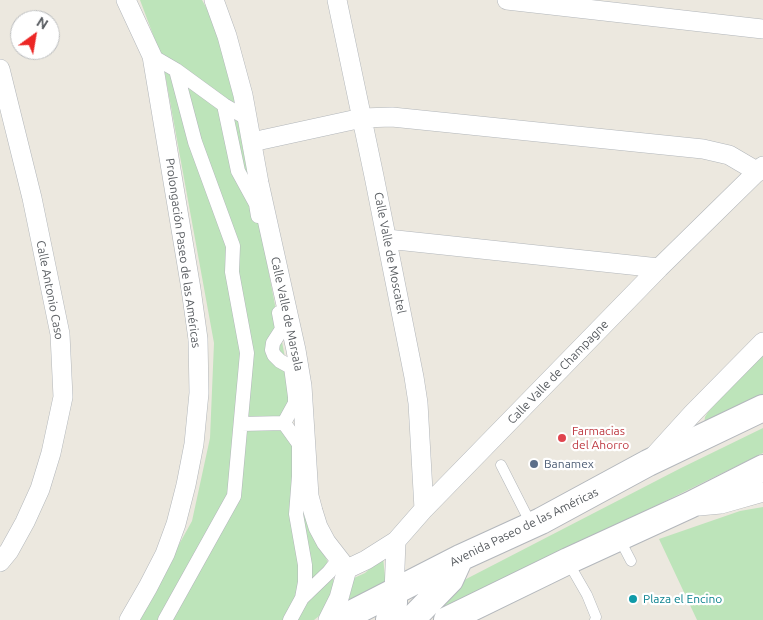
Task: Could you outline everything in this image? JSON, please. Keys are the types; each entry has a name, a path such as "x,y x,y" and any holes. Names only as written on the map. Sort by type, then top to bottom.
{"main road":[{"name":"Avenida Paseo de las Américas","path":"339,620 460,558 532,525 648,463 763,408"},
{"path":"457,618 568,561 690,505 763,468"},
{"path":"412,620 450,580 460,558"},
{"path":"389,620 394,603 394,593"}],"street":[{"name":"Prolongación Paseo de las Américas","path":"126,0 152,56 198,338 199,393 194,444 176,524 165,554 129,620"},
{"name":"Calle Valle de Marsala","path":"214,0 230,45 243,95 296,350 302,386 309,496 318,527 326,542 343,564"},
{"name":"Calle Valle de Moscatel","path":"337,0 387,239 418,403 424,509"},
{"path":"507,0 763,29"},
{"path":"152,56 248,119"},
{"name":"Calle Antonio Caso","path":"0,69 32,198 60,334 63,397 51,453 40,489 9,552 0,562"},
{"path":"165,620 234,496 247,353 232,272 233,246 195,142 176,70"},
{"path":"224,105 238,170 256,204 282,329 273,343 272,350 280,361 291,367 295,403 284,423"},
{"path":"252,142 362,118 392,117 703,149 729,155 760,169"},
{"name":"Calle Valle de Champagne","path":"343,564 366,560 396,548 424,509 659,268 760,169"},
{"path":"387,239 659,268"},
{"path":"648,463 693,413 763,342"},
{"path":"241,424 284,423"},
{"path":"284,423 299,444 296,514 306,565 302,598"},
{"path":"690,505 704,507 763,492"},
{"path":"396,548 408,566 428,575"},
{"path":"394,593 396,548"},
{"path":"290,620 302,598 329,572 343,564"},
{"path":"328,620 339,598 343,564"}],"lane":[{"path":"501,465 532,525"},
{"path":"619,538 631,561"},
{"path":"568,561 587,595 596,617 595,620"}],"green space":[{"path":"140,0 202,0 215,23 239,116 287,368 295,445 315,535 331,569 334,582 333,598 324,612 314,620 137,620 192,521 210,438 214,343 165,74"},
{"path":"763,353 763,401 704,425 708,412"},
{"path":"763,428 763,453 442,611 437,609 441,592 681,468"},
{"path":"763,507 763,620 697,620 659,539 740,511"},
{"path":"383,557 386,587 337,611 349,598 354,578 365,573"}],"place":[{"name":"Farmacias del Ahorro","path":"562,438"},
{"name":"Banamex","path":"534,464"},
{"name":"Plaza el Encino","path":"633,599"}]}
